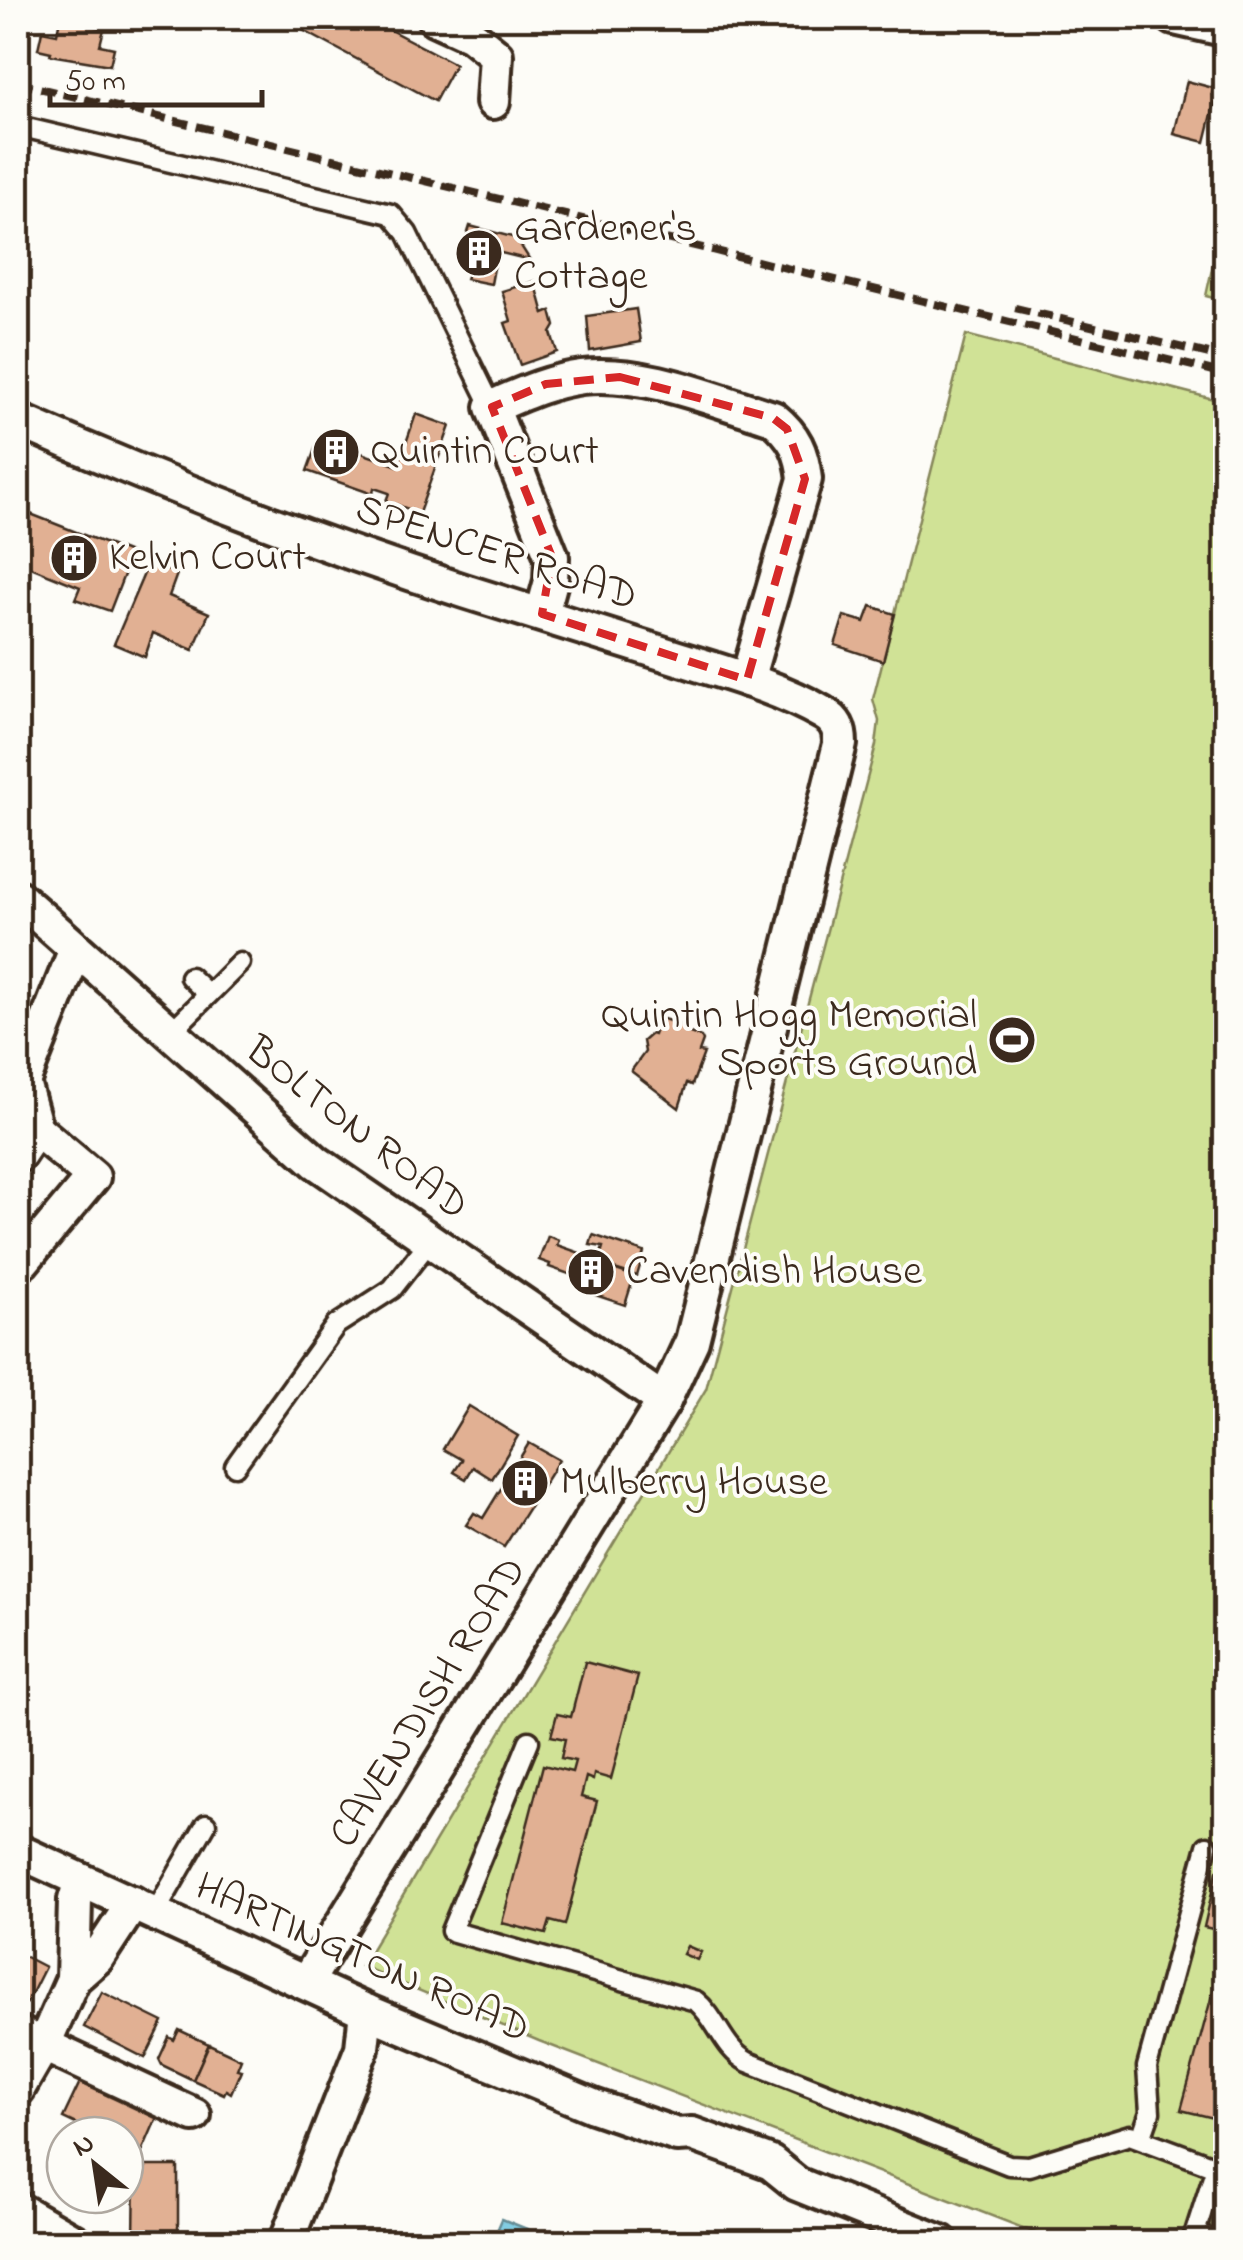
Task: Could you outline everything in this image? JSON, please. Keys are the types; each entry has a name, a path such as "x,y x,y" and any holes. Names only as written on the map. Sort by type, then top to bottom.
{"street":[{"path":"434,18 471,36 496,55 493,102"},
{"path":"1174,18 1223,29"},
{"path":"542,614 551,581 552,557 492,407 546,384 583,377 620,377 644,380 773,418 787,429 799,447 805,480 747,680"},
{"name":"SPENCER ROAD","path":"18,420 174,488 462,590 747,680 826,714 836,724"},
{"name":"CAVENDISH ROAD","path":"306,1983 664,1401 692,1341 840,744 836,724"},
{"name":"BOLTON ROAD","path":"18,897 316,1162 664,1401"},
{"path":"18,1256 24,1260 92,1177 27,1143 23,1082 76,949"},
{"name":"HARTINGTON ROAD","path":"18,1851 366,2011 593,2106 676,2135 692,2134 770,2164 797,2184 941,2242"},
{"path":"72,1978 74,1900 81,1880"},
{"path":"18,2089 31,2039 72,1978 97,1958 144,1908"},
{"path":"286,2242 362,2048 366,2011"},
{"path":"31,2039 194,2115"},
{"path":"18,2209 75,2242"}],"lane":[{"path":"18,126 391,214 407,233 492,407"},
{"path":"170,1032 240,963"},
{"path":"190,977 208,994"},
{"path":"235,1466 336,1325 392,1288 428,1242"},
{"path":"529,1741 452,1932 696,2000 711,2015 733,2051 748,2062 1009,2166 1029,2166 1130,2135 1221,2168 1193,2238 1222,2242"},
{"path":"144,1908 206,1824"},
{"path":"1141,2138 1150,2112 1147,2067 1207,1846"}],"highlighted area":[{"path":"620,377 773,418 787,429 805,479 747,680 542,614 552,557 492,407 546,384"}],"green space":[{"path":"1225,210 1226,301 1206,296"},
{"name":"Quintin Hogg Memorial Sports Ground","path":"966,335 1225,402 1225,2242 1059,2242 539,2041 361,1966 706,1389 876,745 879,721 873,699"}],"water":[{"path":"502,2219 559,2242 492,2242"}],"building":[{"path":"280,18 367,18 455,64 435,101"},
{"path":"60,19 104,29 100,45 114,48 110,65 50,55 51,52 38,49 42,31 57,34"},
{"path":"1187,81 1213,88 1212,93 1217,94 1205,142 1174,134"},
{"name":"Gardener's Cottage","path":"470,226 516,238 530,260 497,252 491,284 466,279 473,259 461,255"},
{"path":"535,281 544,314 551,311 555,326 551,333 557,352 520,365 505,323 511,321 502,291"},
{"path":"18,299 29,306 18,325"},
{"path":"636,309 641,342 590,351 587,316"},
{"name":"Quintin Court","path":"416,414 450,426 419,513 386,501 389,493 374,488 373,494 307,471 319,438 398,466"},
{"name":"Kelvin Court","path":"18,509 132,554 110,611 75,599 80,587 18,562"},
{"path":"149,562 177,574 169,596 209,613 193,650 153,633 145,657 114,644"},
{"path":"871,606 895,614 883,661 835,645 844,616 865,622"},
{"path":"660,1018 686,1026 684,1031 703,1041 699,1052 704,1053 692,1085 687,1083 679,1108 631,1071 645,1052 643,1041 654,1035"},
{"path":"593,1235 644,1252 637,1276 598,1264 603,1247 590,1245"},
{"name":"Cavendish House","path":"548,1236 559,1240 557,1245 634,1276 625,1305 589,1293 592,1282 539,1260"},
{"path":"469,1406 518,1436 492,1479 473,1467 466,1479 454,1472 462,1460 443,1449"},
{"name":"Mulberry House","path":"529,1443 559,1460 504,1547 466,1525 474,1513 483,1518"},
{"path":"585,1662 638,1676 611,1779 594,1774 593,1780 586,1777 581,1797 597,1801 565,1925 550,1921 546,1934 502,1923 543,1765 572,1772 575,1761 561,1758 565,1739 551,1736 557,1714 571,1717"},
{"path":"1226,1861 1226,1932 1204,1927 1217,1871"},
{"path":"1226,1943 1226,2121 1181,2110"},
{"path":"687,1946 701,1952 697,1960 683,1954"},
{"path":"18,1953 45,1967 27,2003 18,1998"},
{"path":"102,1992 163,2022 145,2058 84,2027"},
{"path":"179,2030 209,2044 193,2080 162,2065 159,2059 169,2037 174,2040"},
{"path":"209,2044 241,2059 237,2069 241,2070 231,2093 226,2090 224,2094 193,2080"},
{"path":"81,2080 158,2115 145,2145 145,2115 64,2115"},
{"path":"145,2166 178,2166 178,2241 134,2241 134,2215 145,2215"}],"railway":[{"path":"18,83 1226,374"},
{"path":"1015,308 1226,358"}],"place":[{"name":"Gardener's Cottage","path":"479,253"},
{"name":"Quintin Court","path":"336,452"},
{"name":"Kelvin Court","path":"74,558"},
{"name":"Quintin Hogg Memorial Sports Ground","path":"1012,1040"},
{"name":"Cavendish House","path":"591,1272"},
{"name":"Mulberry House","path":"525,1483"}]}
